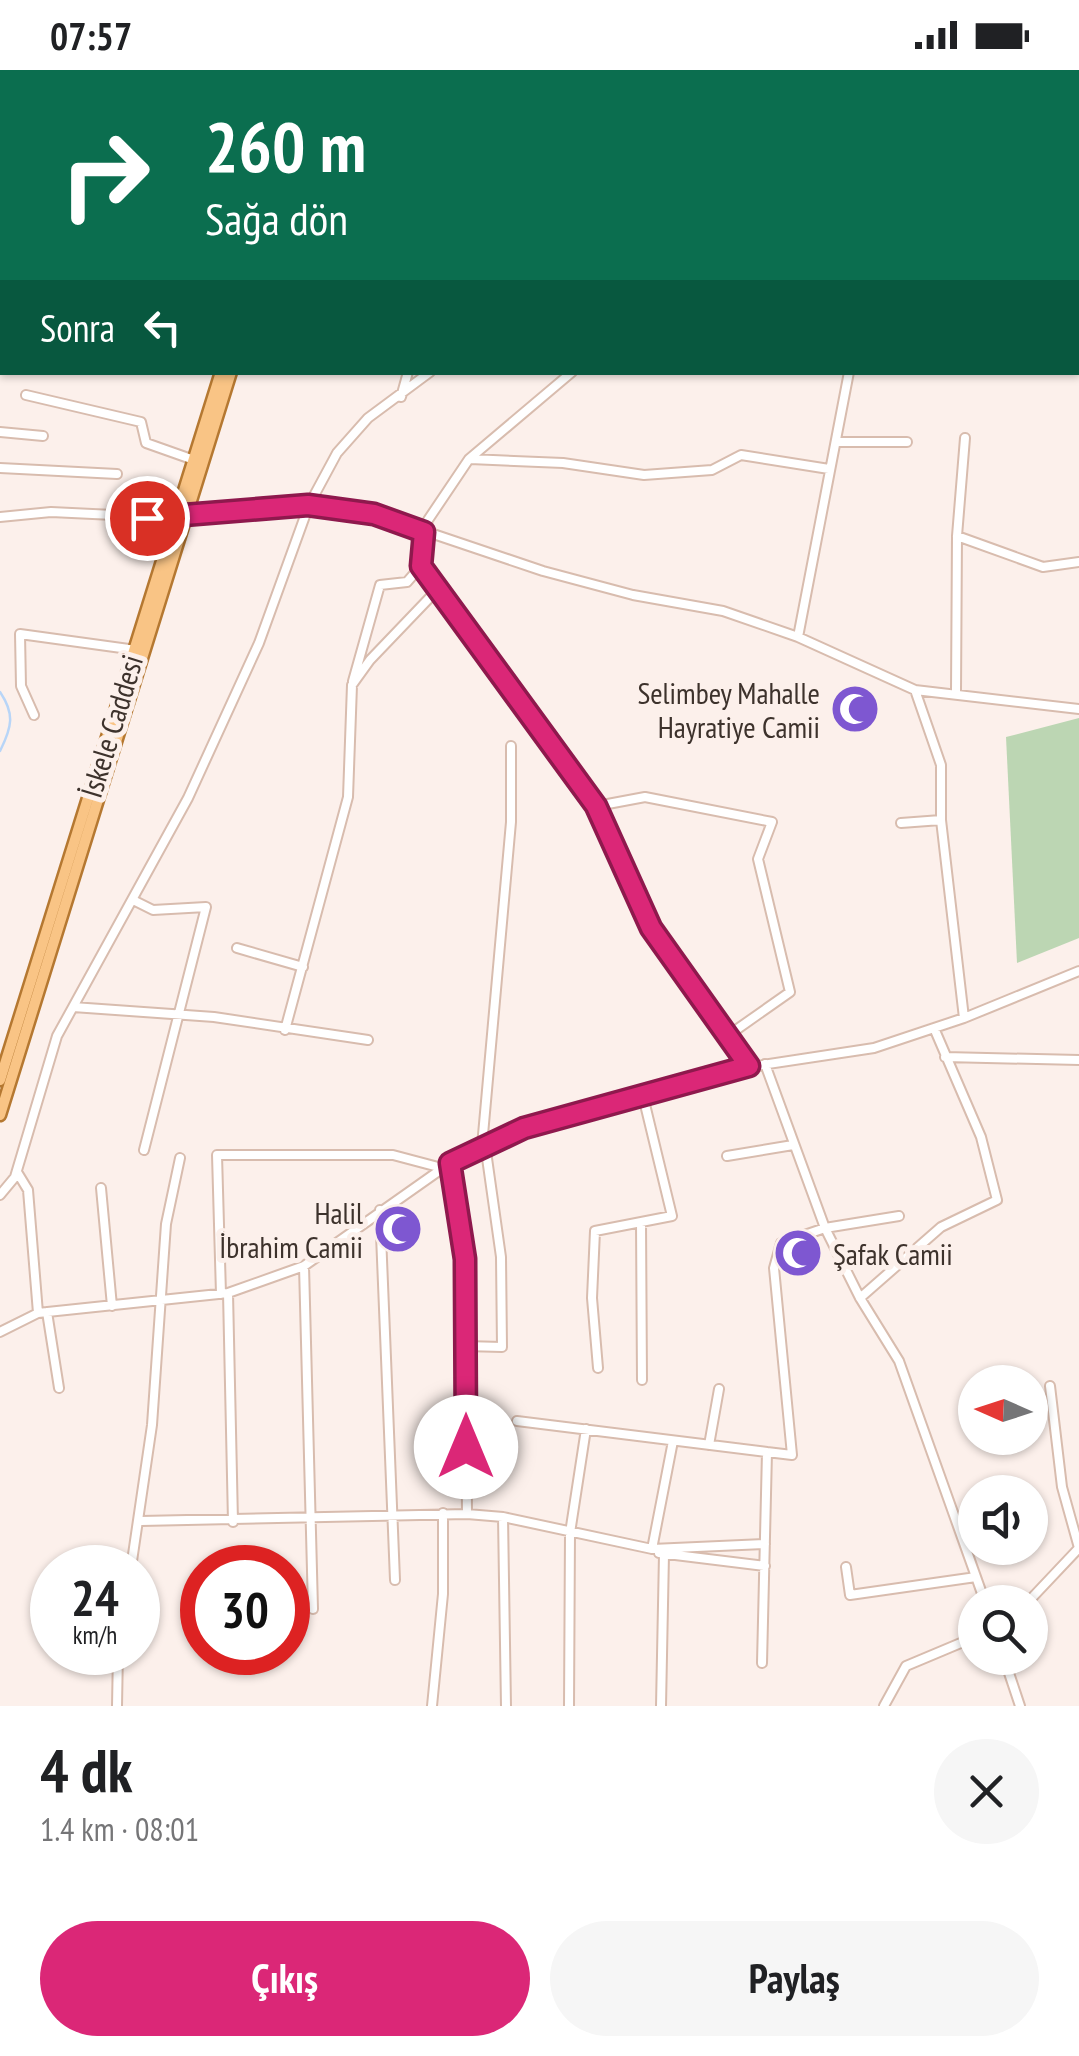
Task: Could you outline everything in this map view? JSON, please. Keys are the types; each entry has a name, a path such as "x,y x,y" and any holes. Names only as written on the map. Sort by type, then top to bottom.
{"main road":[{"name":"İskele Caddesi","path":"0,1080 180,518 219,375"},
{"path":"180,518 230,375"},
{"path":"0,1115 138,650"}],"street":[{"path":"400,397 407,375"},
{"path":"0,1195 12,1186 17,1172 53,1046 188,798 259,643 308,505 336,454 368,418 426,375"},
{"path":"285,1030 348,797 352,685 380,585 407,582 421,566 424,532 469,458 568,375"},
{"path":"798,637 848,375"},
{"path":"26,395 141,422 146,443 194,460"},
{"path":"0,432 43,436"},
{"path":"956,691 957,536 966,438"},
{"path":"836,442 907,442"},
{"path":"469,458 563,463 644,475 712,470 740,455 829,468"},
{"path":"0,468 116,474"},
{"path":"0,517 51,512 180,518 308,505 374,514 543,571 633,595 724,611 798,637 915,690 956,691 1079,708"},
{"path":"957,536 1042,567 1079,562"},
{"path":"421,566 596,806 651,928 749,1066"},
{"path":"352,685 370,660 438,588"},
{"path":"34,715 21,686 20,634 138,650"},
{"path":"915,690 941,764 941,820 964,1018"},
{"path":"466,1346 502,1347 501,1257 484,1145 511,822 511,746"},
{"path":"596,806 645,797 772,822 758,859 790,992 726,1037"},
{"path":"902,823 941,820"},
{"path":"133,900 153,910 206,907 144,1150"},
{"path":"237,948 303,968"},
{"path":"0,1332 42,1312 225,1294 304,1266 380,1210 484,1145 642,1092 749,1066 874,1048 964,1018 1079,971"},
{"path":"73,1006 178,1014 368,1040"},
{"path":"860,1298 941,1226 997,1200 980,1138 934,1028"},
{"path":"945,1057 1079,1060"},
{"path":"766,1064 825,1228 860,1298 899,1361 979,1585"},
{"path":"598,1368 592,1298 595,1230 672,1216 642,1092"},
{"path":"727,1156 793,1145"},
{"path":"233,1522 217,1156 393,1154 447,1165"},
{"path":"135,1545 164,1301 166,1224 180,1158"},
{"path":"447,1165 465,1259 466,1514"},
{"path":"17,1172 28,1190 42,1312 59,1388"},
{"path":"101,1188 112,1306"},
{"path":"380,1210 395,1580"},
{"path":"517,1420 792,1455 774,1268 780,1243 825,1228 899,1216"},
{"path":"641,1222 642,1380"},
{"path":"304,1266 313,1609"},
{"path":"1044,1585 1079,1548 1062,1487 1050,1386"},
{"path":"710,1445 719,1388"},
{"path":"569,1706 570,1533 586,1430"},
{"path":"652,1549 673,1441"},
{"path":"762,1663 768,1452"},
{"path":"432,1706 443,1594 444,1514"},
{"path":"140,1520 233,1522 466,1514 504,1517 652,1549 765,1544"},
{"path":"504,1517 506,1706"},
{"path":"615,1548 765,1566"},
{"path":"661,1706 664,1554"},
{"path":"846,1567 850,1595 976,1577"},
{"path":"884,1706 906,1666 958,1645"},
{"path":"117,1706 118,1675"},
{"path":"1010,1675 1020,1706"}],"green space":[{"path":"1079,718 1079,938 1017,963 1006,737"}],"waterway":[{"path":"0,692 10,721 0,751"}],"place":[{"name":"Selimbey Mahalle Hayratiye Camii","path":"855,709"},
{"name":"Halil İbrahim Camii","path":"398,1229"},
{"name":"Şafak Camii","path":"798,1253"}],"route":[{"path":"147,518 308,505 374,514 424,532 421,566 596,806 651,928 749,1066 642,1092 524,1128 450,1163 465,1259 466,1447"}]}
